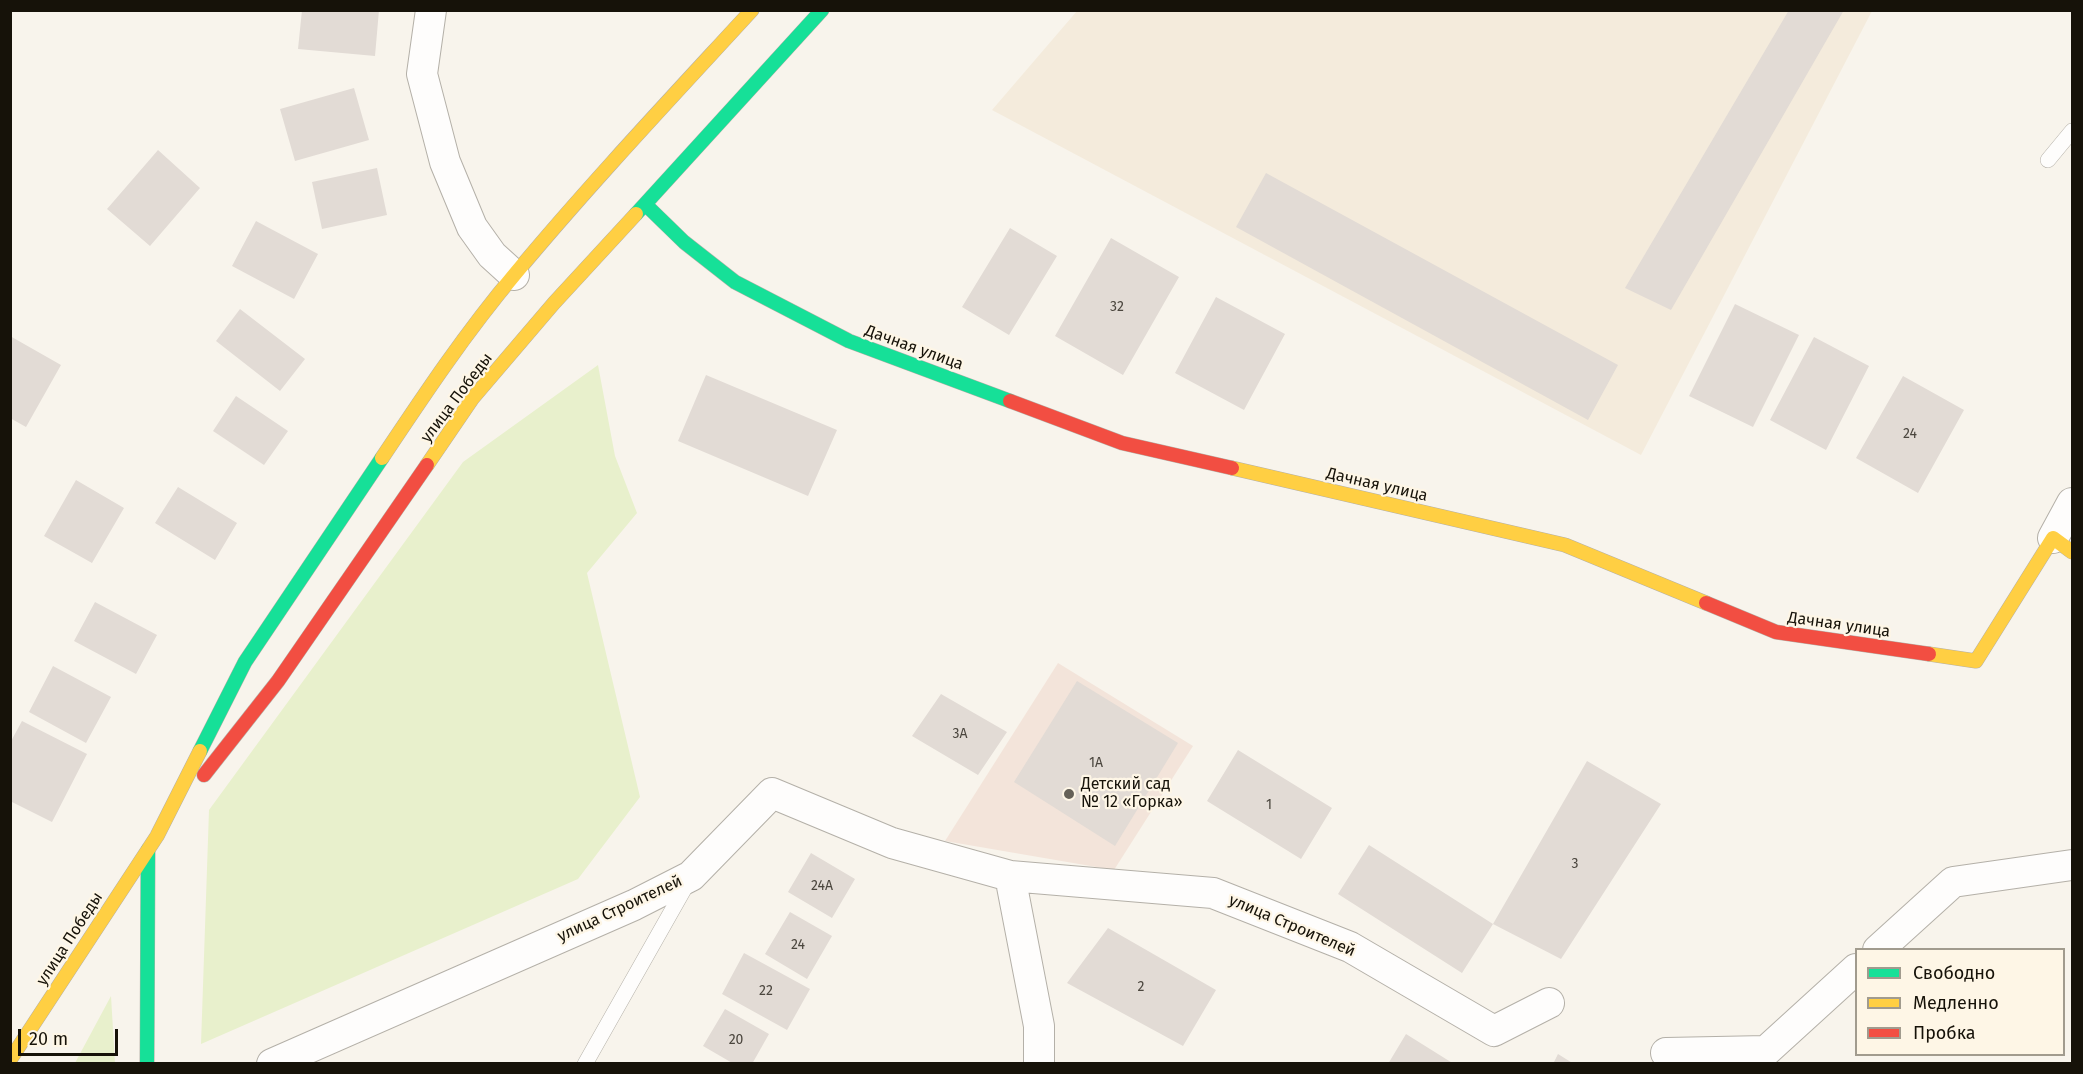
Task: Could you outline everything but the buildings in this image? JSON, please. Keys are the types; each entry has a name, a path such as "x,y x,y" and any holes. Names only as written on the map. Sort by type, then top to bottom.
{"main road":[{"name":"улица Победы","path":"157,836 245,662 437,376 514,275 623,150 752,10"},
{"name":"улица Победы","path":"10,1060 157,836 278,681 472,399 554,303 822,10"},
{"name":"Дачная улица","path":"645,204 684,242 735,282 849,341 1122,443 1565,546 1776,632 1976,661 2063,545"},
{"path":"147,1064 148,850"}],"street":[{"path":"431,10 422,74 445,162 472,227 492,255 514,275"},
{"path":"2063,545 2073,503"},
{"name":"улица Строителей","path":"275,1062 634,905 691,876 772,793 892,843 1010,876 1213,893 1350,947 1494,1031 1549,1003"},
{"path":"1880,948 1953,882 2073,865"},
{"path":"1010,876 1039,1026 1039,1064"},
{"path":"1666,1053 1766,1051 1855,971"}],"lane":[{"path":"2048,160 2073,131"},
{"path":"585,1064 691,876"}],"shaded area":[{"path":"1077,11 1872,11 1641,455 992,110"},
{"name":"Детский сад № 12 «Горка»","path":"1058,663 1193,746 1114,870 945,841"}],"green space":[{"path":"598,365 615,456 637,513 587,573 640,797 578,879 201,1044 209,810 463,462"},
{"path":"111,996 115,1063 75,1063"}],"traffic: fast":[{"path":"636,214 822,10"},
{"path":"646,205 684,242 735,282 849,341 1010,401"},
{"path":"200,751 245,662 382,458"},
{"path":"147,1064 148,850"}],"traffic: slow":[{"path":"382,458 462,341 515,274 602,173 752,10"},
{"path":"427,465 472,399 554,303 636,214"},
{"path":"1232,468 1565,545 1706,603"},
{"path":"1929,654 1976,661 2053,538 2072,552"},
{"path":"10,1060 157,836 200,751"}],"traffic: jam":[{"path":"1010,401 1122,443 1232,468"},
{"path":"204,775 278,681 427,465"},
{"path":"1706,603 1776,632 1929,654"}],"place":[{"name":"Детский сад № 12 «Горка»","path":"1069,794"}]}
